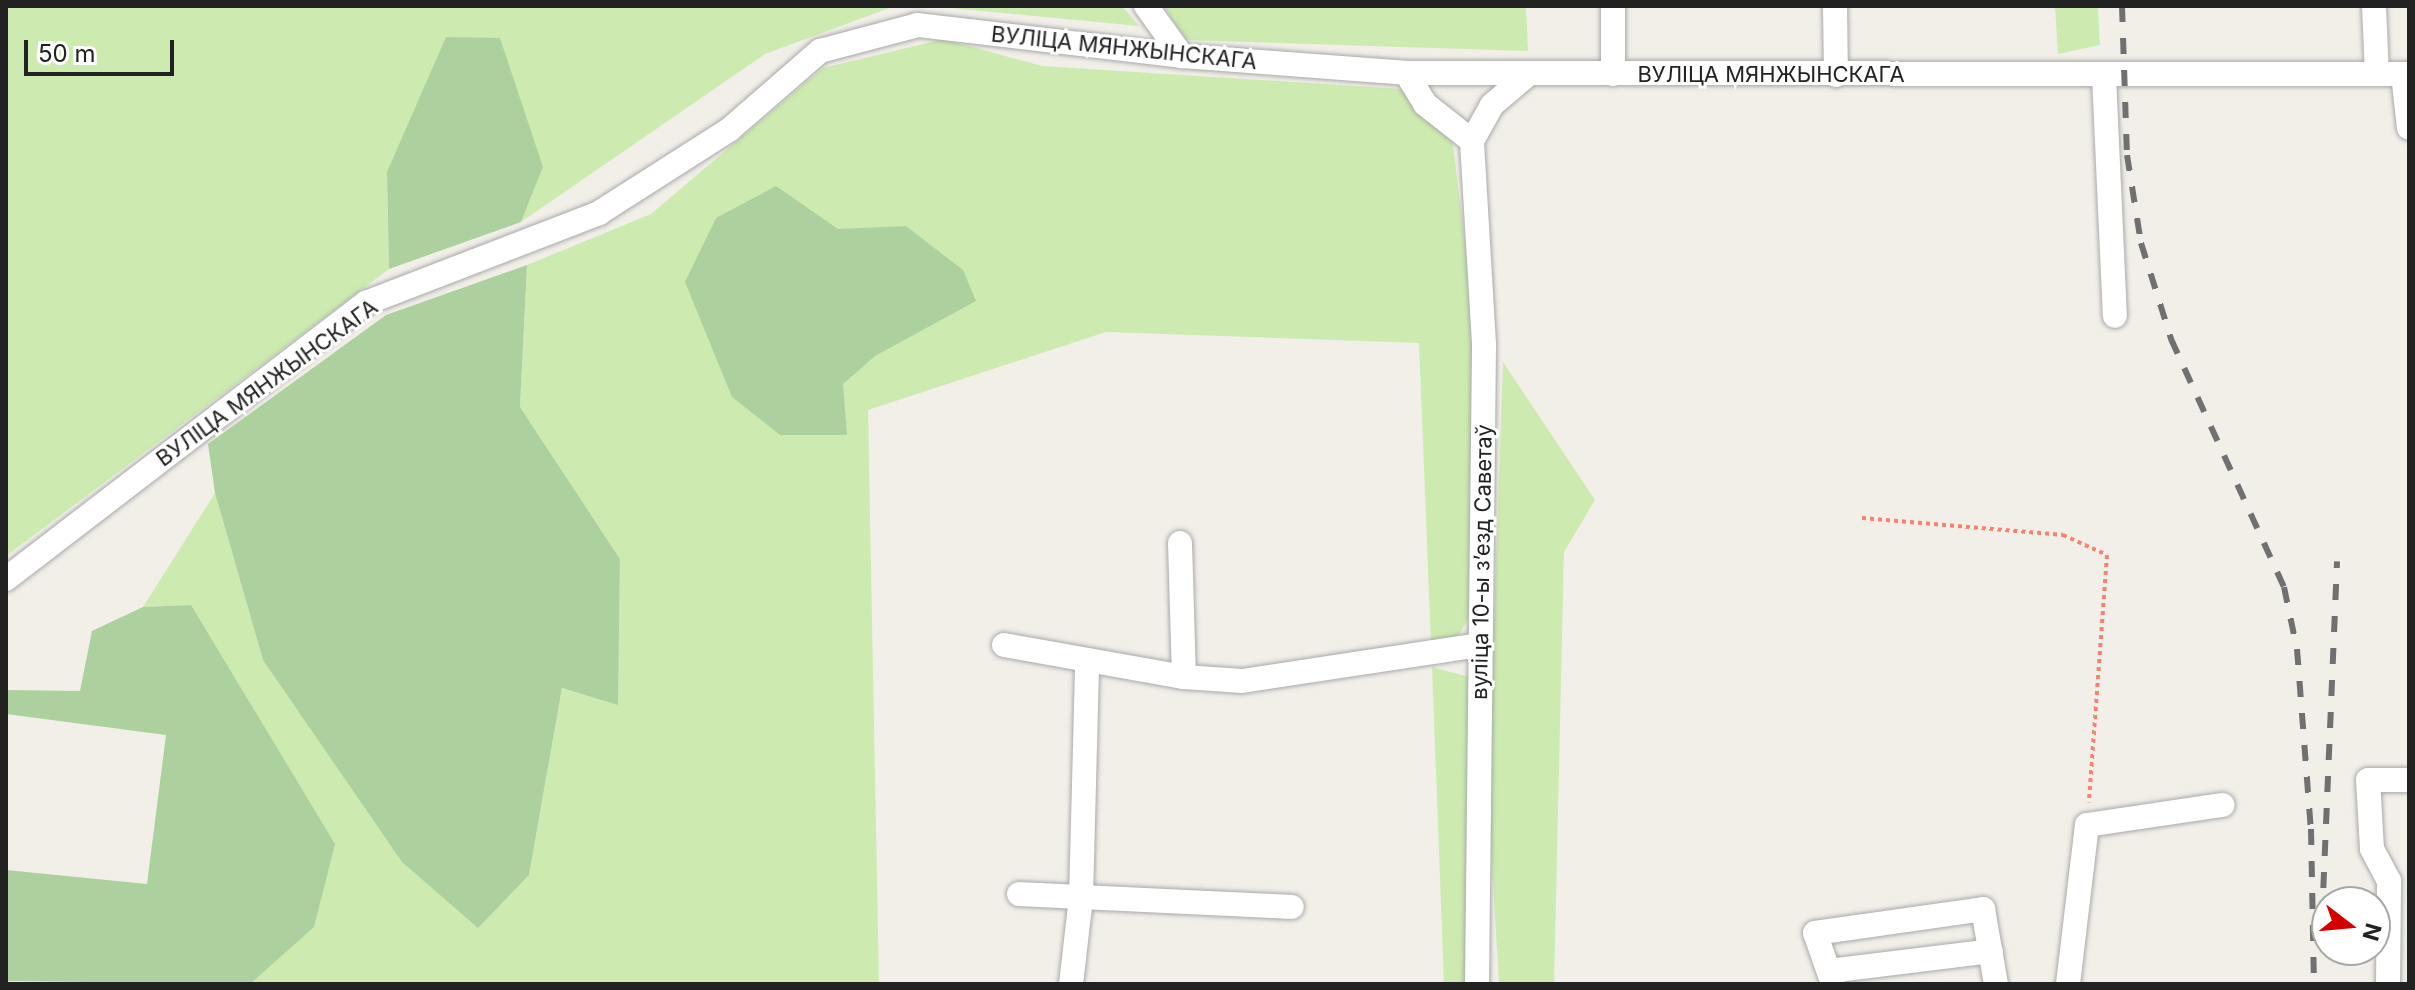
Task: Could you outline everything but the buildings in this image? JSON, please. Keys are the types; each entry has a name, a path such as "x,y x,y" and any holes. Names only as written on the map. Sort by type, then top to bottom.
{"street":[{"path":"1146,6 1182,56"},
{"path":"1613,6 1613,74"},
{"path":"1835,6 1836,75"},
{"path":"2374,6 2377,74"},
{"name":"ВУЛІЦА МЯНЖЫНСКАГА","path":"6,579 366,303 599,213 729,130 820,51 918,25 1182,56 1406,73 1526,76 2406,74"},
{"path":"1406,73 1425,104 1472,141 1492,105 1526,76"},
{"path":"2406,74 2409,128"},
{"path":"2104,76 2115,316"},
{"name":"вуліца 10-ы зʼезд Саветаў","path":"1472,141 1484,344 1477,984"},
{"path":"1180,543 1184,677"},
{"path":"1004,645 1184,677 1242,681 1480,645"},
{"path":"1071,984 1081,898 1087,662"},
{"path":"2388,984 2389,881 2372,849 2368,780 2409,780"},
{"path":"2068,984 2087,825 2223,805"},
{"path":"1019,894 1292,907"},
{"path":"1991,951 1831,978 1815,933 1983,909 1991,951 1996,984"}],"path":[{"path":"1862,518 2063,535 2107,555 2087,825"}],"green space":[{"path":"6,6 895,6 765,54 521,222 543,167 387,172 389,269 6,556"},
{"path":"930,6 1122,6 1139,26"},
{"path":"1164,6 1526,6 1528,51 1186,40"},
{"path":"2055,6 2098,6 2100,45 2058,54"},
{"path":"446,37 500,38 543,167 521,222 389,269 387,172"},
{"path":"944,39 1042,66 1402,89 1452,137 1477,339 1471,614 1458,637 1431,644 1419,343 1106,332 868,410 879,984 250,984 191,605 143,607 215,493 263,660 529,875 562,688 618,704 620,559 520,407 527,265 651,214 823,68"},
{"path":"776,186 838,229 906,226 963,270 976,301 875,356 843,384 847,435 780,435 732,397 685,282 716,218"},
{"path":"527,265 520,407 620,559 618,705 562,688 529,875 478,928 402,862 263,660 215,493 208,444 386,315"},
{"path":"1503,362 1595,500 1564,552 1554,984 1499,984 1488,795"},
{"path":"191,605 335,844 314,927 250,984 6,981 6,870 147,884 166,735 6,714 6,690 80,691 92,631 143,607"},
{"path":"1432,667 1473,678 1467,984 1444,984"}],"railway":[{"path":"2122,6 2127,155 2141,243 2171,339 2284,587 2297,649 2311,829 2314,984"},
{"path":"2323,886 2337,561"}]}
